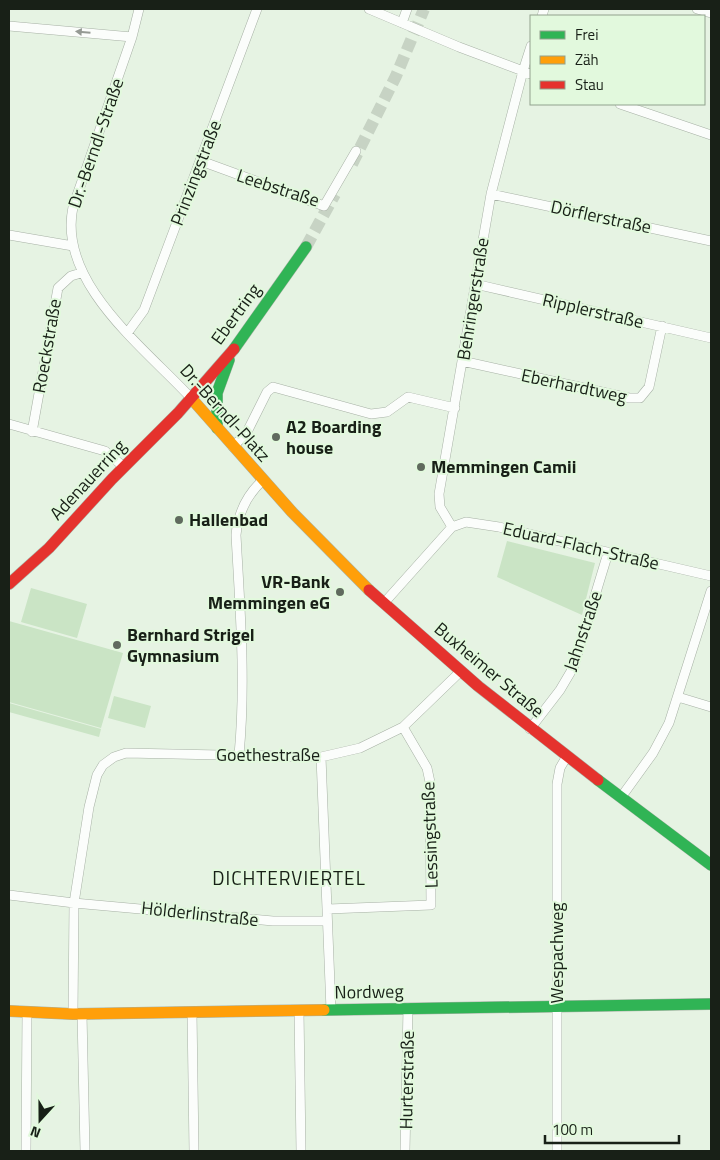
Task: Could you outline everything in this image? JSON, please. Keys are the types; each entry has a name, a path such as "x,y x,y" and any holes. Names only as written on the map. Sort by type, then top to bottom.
{"main road":[{"name":"Ebertring","path":"191,398 234,349 306,246"},
{"path":"217,428 215,399 219,382 234,349"},
{"name":"Dr.-Berndl-Platz","path":"191,398 262,481"},
{"name":"Adenauerring","path":"9,584 49,548 191,398"},
{"name":"Buxheimer Straße","path":"262,481 327,550 461,671 530,729 622,796 711,865"},
{"name":"Nordweg","path":"9,1011 77,1014 711,1004"}],"street":[{"name":"Dr.-Berndl-Straße","path":"139,9 132,37 73,207 70,221 73,246 81,273 96,296 162,369"},
{"name":"Prinzingstraße","path":"128,332 144,310 257,9"},
{"path":"369,9 527,73"},
{"path":"402,23 407,9"},
{"path":"9,26 132,37"},
{"name":"Behringerstraße","path":"452,526 438,499 491,194 527,73 530,53"},
{"path":"623,105 711,135"},
{"name":"Leebstraße","path":"201,162 324,206 356,151"},
{"name":"Dörflerstraße","path":"491,194 711,241"},
{"path":"9,235 73,246"},
{"name":"Roeckstraße","path":"32,432 58,288 71,276 81,273"},
{"name":"Ripplerstraße","path":"475,284 711,338"},
{"name":"Eberhardtweg","path":"462,361 629,398 640,398 649,387 662,326"},
{"name":"Dr.-Berndl-Platz","path":"162,369 191,398"},
{"path":"233,447 247,432 267,392 273,387 371,414 387,412 408,397 455,408"},
{"path":"9,424 105,452 124,467"},
{"path":"240,755 243,664 236,535 238,520 246,501 262,481"},
{"name":"Eduard-Flach-Straße","path":"452,526 466,522 476,522 711,576"},
{"path":"384,603 452,526"},
{"name":"Jahnstraße","path":"530,729 560,690 573,668 608,553"},
{"path":"622,796 660,743 678,697 711,590"},
{"name":"Goethestraße","path":"85,1151 77,1014 74,903 93,786 103,765 114,757 126,753 321,757 360,748 403,728 461,671"},
{"path":"678,697 711,707"},
{"name":"Lessingstraße","path":"328,909 432,905 430,782 427,768 403,728"},
{"name":"Wespachweg","path":"557,1151 557,784 560,768 567,756"},
{"path":"321,757 331,1010"},
{"name":"Hölderlinstraße","path":"9,895 288,923 327,922"},
{"name":"Hurterstraße","path":"405,1151 408,1008"},
{"path":"299,1010 301,1151"},
{"path":"192,1012 194,1151"},
{"path":"26,1151 27,1013"}],"green space":[{"path":"507,541 595,563 582,615 497,577"},
{"path":"31,588 87,604 77,638 21,622"},
{"path":"9,621 123,653 101,728 9,702"},
{"path":"114,696 151,706 145,728 108,718"},
{"path":"9,703 101,729 99,737 9,712"}],"tunnel":[{"path":"352,164 396,76 424,9"},
{"path":"306,247 335,194"}],"traffic: fast":[{"path":"234,349 306,247"},
{"path":"217,428 217,393 229,360"},
{"path":"598,780 711,865"},
{"path":"324,1010 711,1004"}],"traffic: slow":[{"path":"191,398 292,512 369,590"},
{"path":"9,1011 73,1014 324,1010"}],"traffic: jam":[{"path":"9,584 49,548 112,479 178,413 234,349"},
{"path":"369,590 478,686 598,780"}],"place":[{"name":"A2 Boarding house","path":"276,437"},
{"name":"Memmingen Camii","path":"421,467"},
{"name":"Hallenbad","path":"179,520"},
{"name":"VR-Bank Memmingen eG","path":"340,592"},
{"name":"Bernhard Strigel Gymnasium","path":"117,645"}],"district":[{"name":"DICHTERVIERTEL","path":"289,878"}]}
